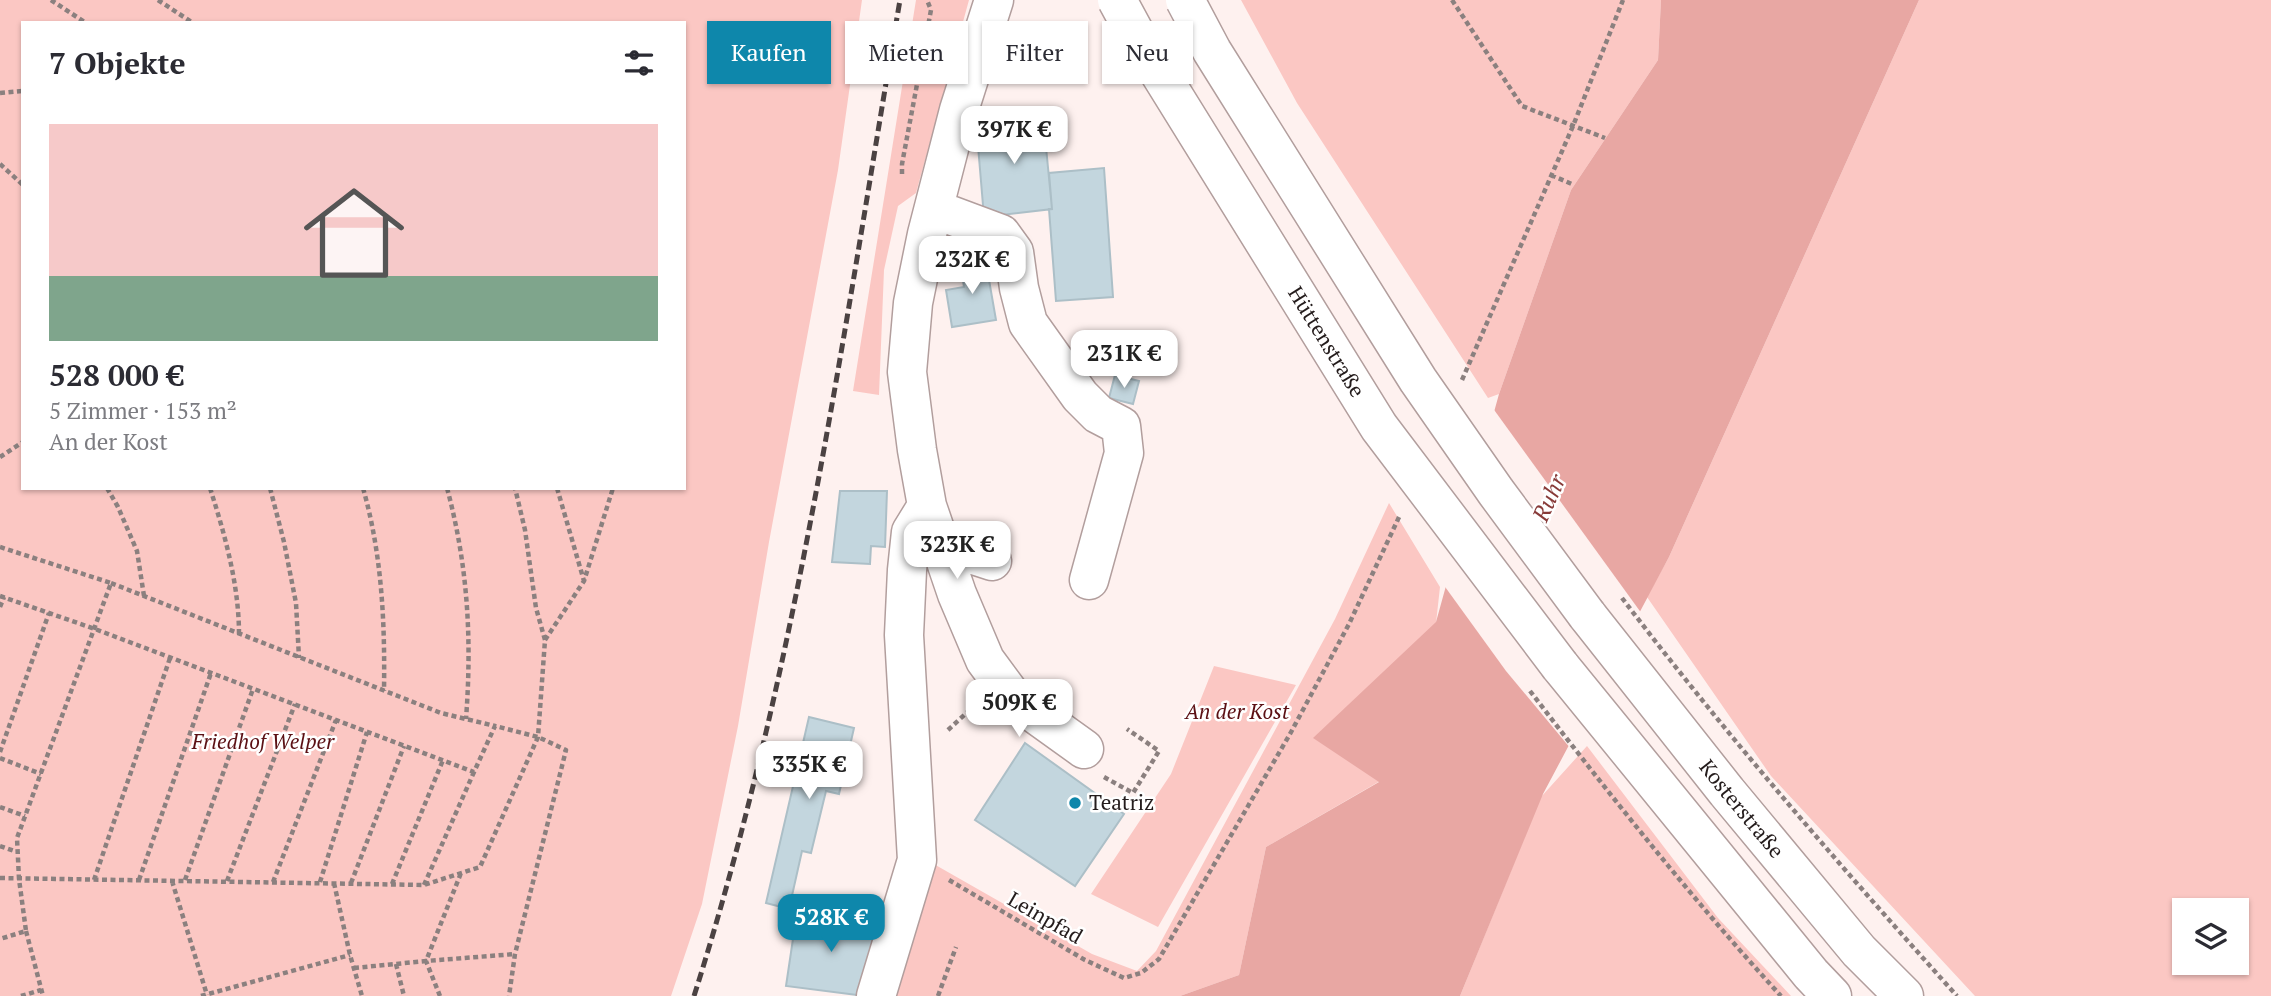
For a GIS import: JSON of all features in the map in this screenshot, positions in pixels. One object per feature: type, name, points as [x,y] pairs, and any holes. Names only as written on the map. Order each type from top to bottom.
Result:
[{"type":"main road","points":[[994,0],[959,110],[934,209],[913,303],[907,372],[927,506],[957,594],[985,660],[1013,698],[1084,750]]},
{"type":"main road","name":"Hüttenstraße","points":[[1117,0],[1136,35],[1379,427],[1560,666],[1811,974],[1832,996]]},
{"type":"main road","name":"Kosterstraße","points":[[1185,0],[1212,51],[1418,380],[1496,492],[1587,615],[1727,792],[1859,951],[1904,996]]},
{"type":"main road","points":[[934,209],[1001,234],[1014,252],[1018,288],[1028,323],[1080,396],[1098,414],[1121,426],[1124,453],[1089,580]]},
{"type":"main road","points":[[876,996],[917,860],[904,635],[911,532],[927,506]]},
{"type":"main road","points":[[940,544],[992,561]]},
{"type":"path","points":[[51,0],[83,21]]},
{"type":"path","points":[[158,0],[190,21]]},
{"type":"path","points":[[903,176],[902,164],[931,10],[927,0]]},
{"type":"path","points":[[1451,0],[1522,106],[1605,138]]},
{"type":"path","points":[[0,93],[21,91]]},
{"type":"path","points":[[0,164],[21,183]]},
{"type":"path","points":[[1552,175],[1574,185]]},
{"type":"path","points":[[1460,374],[1468,386]]},
{"type":"path","points":[[0,457],[21,443]]},
{"type":"path","points":[[108,490],[118,506],[136,551],[144,596]]},
{"type":"path","points":[[211,490],[225,537],[239,615],[239,634]]},
{"type":"path","points":[[271,490],[296,603],[299,658]]},
{"type":"path","points":[[364,490],[382,585],[384,691]]},
{"type":"path","points":[[448,490],[458,528],[468,598],[470,664],[466,719]]},
{"type":"path","points":[[0,878],[424,885],[480,867],[538,737],[545,640],[536,608],[525,530],[515,490]]},
{"type":"path","points":[[558,490],[584,582]]},
{"type":"path","points":[[545,640],[584,582],[612,490]]},
{"type":"path","points":[[0,547],[111,583],[441,713],[538,737],[566,750],[514,954],[509,996]]},
{"type":"path","points":[[21,996],[42,993],[26,931],[17,838],[111,583]]},
{"type":"path","points":[[0,607],[2,596],[474,772]]},
{"type":"path","points":[[1621,597],[1778,792],[1957,996]]},
{"type":"path","points":[[0,752],[49,613]]},
{"type":"path","points":[[94,880],[170,657]]},
{"type":"path","points":[[139,880],[211,673]]},
{"type":"path","points":[[185,880],[253,689]]},
{"type":"path","points":[[227,881],[295,704]]},
{"type":"path","points":[[273,882],[336,720]]},
{"type":"path","points":[[424,885],[495,726]]},
{"type":"path","points":[[1084,750],[1100,775],[1133,793],[1159,751],[1127,729]]},
{"type":"path","points":[[320,883],[367,732]]},
{"type":"path","points":[[351,883],[404,746]]},
{"type":"path","points":[[0,758],[41,774]]},
{"type":"path","points":[[392,884],[443,760]]},
{"type":"path","points":[[0,807],[25,816]]},
{"type":"path","points":[[0,846],[17,852]]},
{"type":"path","name":"Leinpfad","points":[[917,860],[1085,960],[1124,978],[1141,973],[1159,959]]},
{"type":"path","points":[[440,996],[426,961],[461,873]]},
{"type":"path","points":[[172,881],[205,995],[351,955]]},
{"type":"path","points":[[334,883],[362,995],[353,996]]},
{"type":"path","points":[[0,939],[26,931]]},
{"type":"path","points":[[938,996],[956,947]]},
{"type":"path","points":[[354,968],[514,954]]},
{"type":"path","points":[[396,964],[404,996]]},
{"type":"green space","name":"Friedhof Welper","points":[[0,0],[862,0],[859,21],[845,21],[845,84],[850,84],[838,170],[738,726],[702,904],[671,996],[0,996]]},
{"type":"green space","points":[[916,0],[969,0],[963,21],[913,21]]},
{"type":"green space","points":[[1241,0],[1661,0],[1658,60],[1571,190],[1499,394],[1488,398],[1297,103]]},
{"type":"green space","points":[[1919,0],[2271,0],[2271,996],[1975,996],[1771,776],[1647,597],[1669,557]]},
{"type":"green space","points":[[902,84],[946,84],[916,193],[898,206],[884,270],[879,395],[853,391]]},
{"type":"green space","points":[[1389,503],[1440,587],[1436,623],[1314,738],[1380,781],[1266,847],[1239,975],[1180,996],[881,996],[925,859],[1092,954],[1137,971],[1156,951],[1335,619]]},
{"type":"green space","name":"An der Kost","points":[[1214,666],[1296,685],[1158,927],[1091,894],[1171,774]]},
{"type":"green space","points":[[1587,746],[1718,918],[1791,996],[1460,996],[1541,797]]},
{"type":"water","name":"Ruhr","points":[[1661,0],[1919,0],[1669,557],[1543,794],[1460,996],[1180,996],[1239,975],[1266,847],[1379,782],[1313,738],[1436,622],[1499,394],[1571,190],[1658,60]]},
{"type":"pier","points":[[1492,407],[1642,614],[1571,749],[1506,671],[1443,584]]},
{"type":"building","points":[[1043,116],[1052,209],[984,217],[976,122]]},
{"type":"building","points":[[1104,168],[1113,297],[1056,301],[1049,173]]},
{"type":"building","points":[[985,257],[996,320],[952,327],[946,290],[964,287],[960,261]]},
{"type":"building","points":[[1115,375],[1139,381],[1133,404],[1109,398]]},
{"type":"building","points":[[840,491],[887,491],[885,547],[871,546],[870,564],[832,562]]},
{"type":"building","points":[[809,717],[854,728],[839,794],[826,791],[811,853],[802,851],[789,909],[766,903]]},
{"type":"building","points":[[1025,743],[1124,814],[1075,886],[975,820]]},
{"type":"building","points":[[797,912],[875,923],[865,996],[786,986]]},
{"type":"railway","points":[[694,996],[762,751],[789,627],[837,376],[900,0]]},
{"type":"place","name":"Teatriz","points":[[1075,803]]}]
